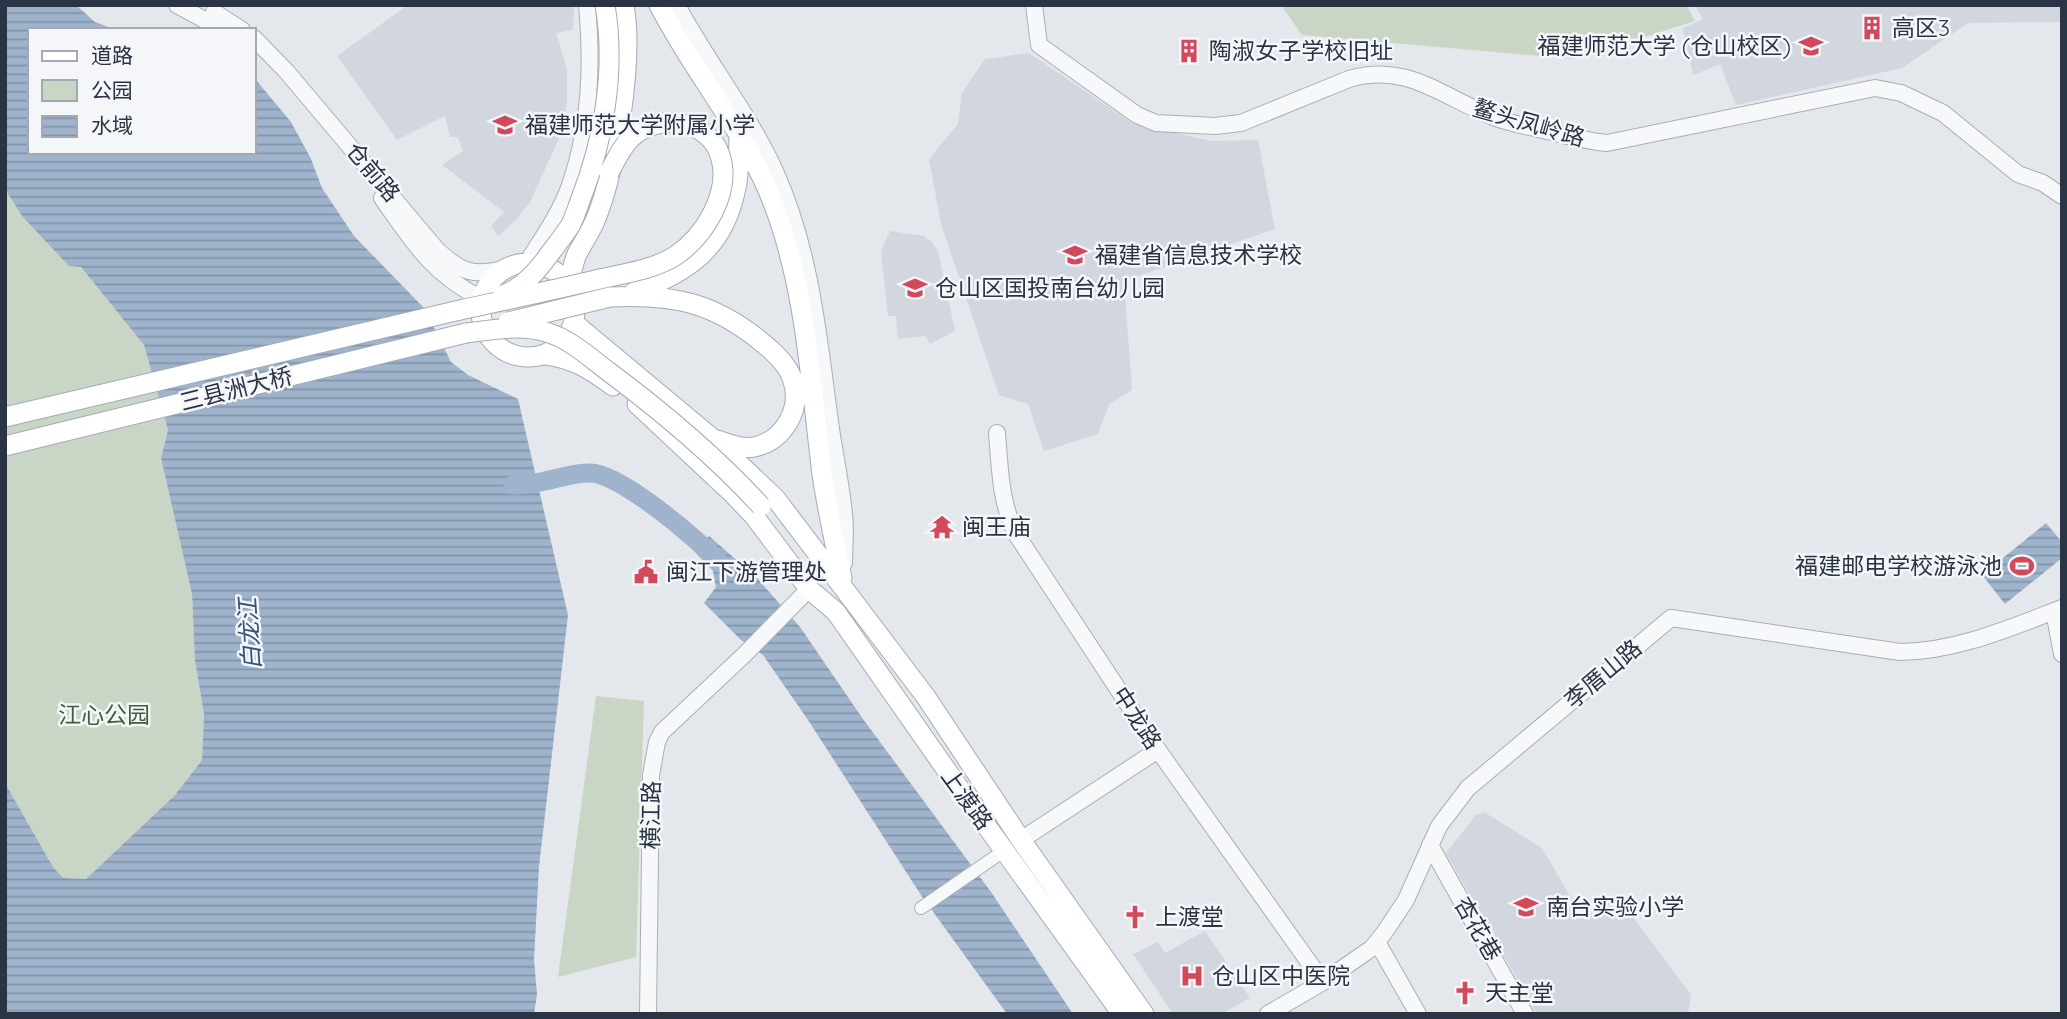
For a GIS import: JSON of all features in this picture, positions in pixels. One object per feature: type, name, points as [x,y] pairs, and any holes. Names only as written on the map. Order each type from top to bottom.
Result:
[{"type":"main road","points":[[460,310],[510,292],[525,282],[538,270],[570,226],[600,139],[608,80],[608,26],[605,5]]},
{"type":"main road","points":[[603,185],[617,88],[619,48],[616,5]]},
{"type":"main road","points":[[563,279],[595,220],[623,102],[626,56],[624,5]]},
{"type":"main road","points":[[659,5],[674,35],[758,169],[775,207],[789,254],[808,364],[827,502],[844,586]]},
{"type":"main road","points":[[460,310],[662,263],[691,244],[704,229],[719,196],[723,167],[720,153],[704,132],[689,125],[668,123],[648,127],[633,136],[623,148],[603,185]]},
{"type":"main road","points":[[466,333],[635,292],[668,279],[696,261],[718,237],[728,219],[737,186],[739,138]]},
{"type":"main road","points":[[540,264],[563,279],[573,297],[575,310],[568,337],[558,347],[545,355],[531,358],[516,356],[492,341],[484,328],[481,313],[482,299],[489,283],[517,266],[540,264]]},
{"type":"main road","points":[[610,297],[642,295],[702,306],[732,319],[772,351],[785,366],[793,381],[795,399],[791,419],[781,433],[755,447],[741,447],[712,438]]},
{"type":"main road","name":"三县洲大桥","points":[[5,417],[460,310]]},
{"type":"main road","name":"上渡路","points":[[573,323],[712,438],[776,499],[926,697],[1013,845],[1122,1014]]},
{"type":"main road","points":[[466,333],[508,328],[543,331],[577,347],[671,419],[723,465],[761,506],[799,555],[836,612]]},
{"type":"main road","name":"三县洲大桥","points":[[5,446],[466,333]]},
{"type":"main road","name":"上渡路","points":[[545,355],[564,357],[585,366],[632,398],[754,516],[803,594],[836,612],[1144,1014]]},
{"type":"street","points":[[177,5],[219,28]]},
{"type":"street","points":[[199,5],[239,28]]},
{"type":"street","points":[[517,266],[568,190],[583,142],[590,81],[587,5]]},
{"type":"street","points":[[677,5],[696,41],[748,118],[792,214],[806,264],[844,515],[844,586]]},
{"type":"street","name":"鳌头凤岭路","points":[[1034,5],[1039,46],[1137,115],[1156,123],[1215,126],[1241,124],[1349,79],[1367,74],[1386,74],[1414,79],[1499,119],[1607,143],[1875,88],[1901,93],[1944,113],[2018,174],[2043,183],[2062,196]]},
{"type":"street","name":"仓前路","points":[[256,40],[287,72],[437,250],[456,265],[476,274],[517,266]]},
{"type":"street","name":"仓前路","points":[[256,53],[366,175],[416,246],[436,269],[459,287],[482,299]]},
{"type":"street","name":"中龙路","points":[[997,433],[1004,501],[1014,530],[1158,750],[1323,982]]},
{"type":"street","name":"横江路","points":[[648,1014],[651,784],[657,742],[670,723],[744,655],[803,594]]},
{"type":"street","points":[[2058,610],[2062,654]]},
{"type":"street","name":"李厝山路","points":[[1268,1014],[1360,958],[1377,942],[1406,900],[1430,845],[1449,811],[1475,780],[1671,618],[1900,653],[1933,650],[1973,640],[2058,610]]},
{"type":"street","points":[[921,908],[1158,750]]},
{"type":"street","name":"杏花巷","points":[[1430,845],[1520,1012]]},
{"type":"street","points":[[1377,942],[1418,1014]]},
{"type":"shaded area","name":"福建师范大学附属小学","points":[[408,5],[574,7],[573,30],[556,33],[567,69],[567,101],[561,134],[530,202],[498,236],[491,226],[504,212],[442,165],[463,151],[458,137],[450,137],[445,116],[397,140],[337,56]]},
{"type":"shaded area","name":"福建师范大学 (仓山校区)","points":[[1695,5],[2062,5],[2062,22],[1968,23],[1902,68],[1736,105],[1720,64],[1693,75],[1683,28],[1703,19]]},
{"type":"shaded area","name":"福建省信息技术学校","points":[[1029,53],[1132,123],[1211,141],[1258,140],[1275,229],[1124,281],[1132,390],[1109,404],[1098,434],[1044,451],[1028,404],[999,395],[941,224],[929,159],[958,124],[962,93],[985,59]]},
{"type":"shaded area","name":"仓山区国投南台幼儿园","points":[[890,231],[924,236],[938,251],[955,331],[930,344],[926,336],[898,339],[896,316],[888,316],[881,251]]},
{"type":"shaded area","name":"南台实验小学","points":[[1484,812],[1542,848],[1582,917],[1618,897],[1691,995],[1688,1014],[1537,1014],[1446,853],[1476,815]]},
{"type":"shaded area","name":"仓山区中医院","points":[[1205,931],[1250,998],[1221,1014],[1173,1014],[1133,954],[1158,942],[1165,953]]},
{"type":"green space","points":[[1281,5],[1687,5],[1695,21],[1575,59],[1302,35]]},
{"type":"green space","name":"江心公园","points":[[5,189],[22,216],[81,267],[144,345],[168,430],[161,458],[192,594],[195,661],[204,714],[202,760],[175,795],[86,879],[63,878],[53,867],[5,783]]},
{"type":"green space","points":[[596,696],[644,701],[636,957],[558,977]]},
{"type":"water","name":"白龙江","points":[[5,5],[76,5],[95,22],[111,28],[28,28],[28,154],[256,154],[256,80],[291,122],[311,159],[322,188],[354,236],[424,308],[451,362],[468,375],[518,399],[568,615],[539,867],[534,960],[537,994],[534,1014],[5,1014],[5,783],[53,867],[63,878],[86,879],[175,795],[202,760],[204,714],[195,661],[192,594],[161,458],[168,430],[144,345],[81,267],[69,266],[22,216],[5,189]]},
{"type":"water","name":"福建邮电学校游泳池","points":[[2046,523],[2062,542],[2062,558],[2005,604],[1982,575]]},
{"type":"water","points":[[709,536],[756,577],[800,627],[863,719],[991,892],[1073,1014],[1007,1014],[921,895],[763,655],[741,640],[704,603],[716,587],[713,571],[694,551]]},
{"type":"waterway","points":[[513,485],[583,473],[602,475],[656,508],[718,561]]},
{"type":"place","name":"高区3","points":[[1872,28]]},
{"type":"place","name":"福建师范大学 (仓山校区)","points":[[1811,46]]},
{"type":"place","name":"陶淑女子学校旧址","points":[[1189,51]]},
{"type":"place","name":"福建师范大学附属小学","points":[[505,125]]},
{"type":"place","name":"福建省信息技术学校","points":[[1075,255]]},
{"type":"place","name":"仓山区国投南台幼儿园","points":[[915,288]]},
{"type":"place","name":"闽王庙","points":[[942,527]]},
{"type":"place","name":"福建邮电学校游泳池","points":[[2022,566]]},
{"type":"place","name":"闽江下游管理处","points":[[646,572]]},
{"type":"place","name":"南台实验小学","points":[[1526,907]]},
{"type":"place","name":"上渡堂","points":[[1135,917]]},
{"type":"place","name":"仓山区中医院","points":[[1192,976]]},
{"type":"place","name":"天主堂","points":[[1465,993]]}]
